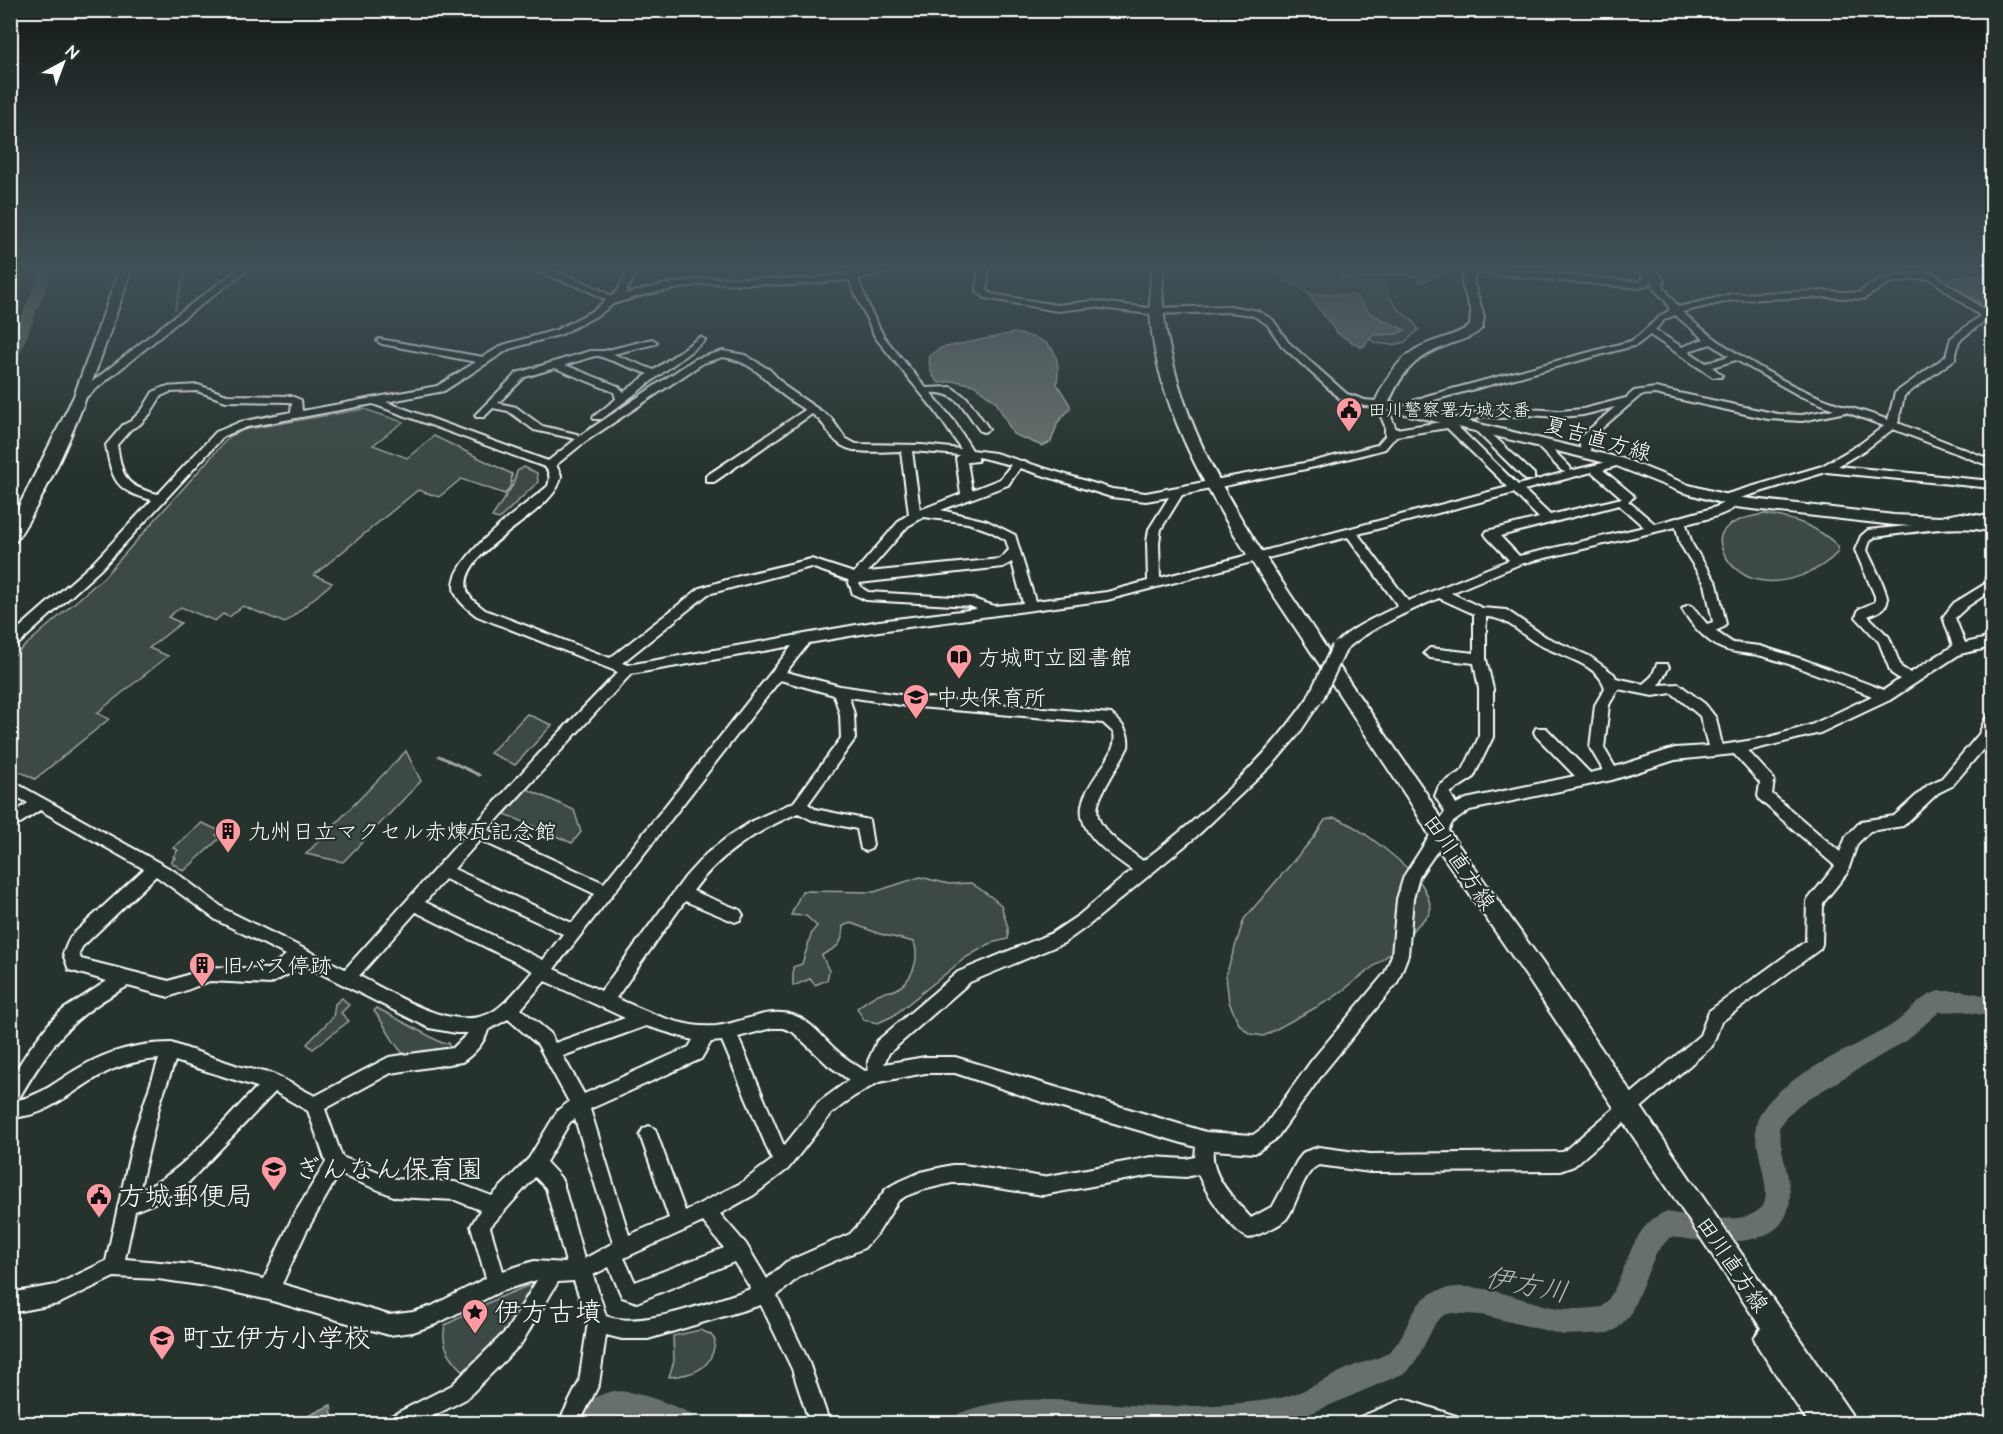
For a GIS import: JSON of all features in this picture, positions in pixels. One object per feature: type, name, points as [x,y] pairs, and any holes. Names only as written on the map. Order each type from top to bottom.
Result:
[{"type":"main road","points":[[10,537],[24,516],[81,396],[102,335]]},
{"type":"main road","name":"田川直方線","points":[[1155,335],[1158,364],[1176,432],[1252,559],[1399,785],[1718,1252],[1841,1424]]},
{"type":"main road","points":[[1381,404],[1390,384],[1407,361],[1422,350],[1459,335]]},
{"type":"main road","name":"夏吉直方線","points":[[1381,404],[1619,462],[1684,488],[1730,501],[1943,524],[1961,518],[1992,522]]},
{"type":"main road","name":"田川直方線","points":[[1718,1252],[1824,1424]]},
{"type":"street","points":[[81,396],[157,335]]},
{"type":"street","points":[[10,644],[98,565],[220,434],[238,426],[296,414],[440,389],[514,343],[552,335]]},
{"type":"street","points":[[878,335],[924,392],[984,429]]},
{"type":"street","points":[[490,404],[512,409],[538,428],[578,437],[699,361],[723,354],[741,357],[766,372],[783,390],[827,420],[836,435],[847,444],[864,448],[968,452],[1111,493],[1146,497],[1207,487],[1381,447],[1389,441],[1392,427],[1382,412],[1381,404],[1364,403],[1343,396],[1285,344],[1279,335]]},
{"type":"street","points":[[1413,411],[1417,403],[1430,398],[1634,343],[1643,335]]},
{"type":"street","points":[[1656,335],[1717,375]]},
{"type":"street","points":[[1705,335],[1737,356],[1816,399],[1953,447],[1992,464]]},
{"type":"street","points":[[870,1077],[883,1047],[964,977],[1058,938],[1084,920],[1193,831],[1269,759],[1293,731],[1315,699],[1339,648],[1349,639],[1406,607],[1517,561],[1680,522],[1720,510],[1730,501],[1826,468],[1864,446],[1892,425],[1899,395],[1951,357],[1954,340],[1961,335]]},
{"type":"street","points":[[549,465],[621,400],[699,340]]},
{"type":"street","points":[[1680,351],[1712,340]]},
{"type":"street","points":[[382,341],[487,361]]},
{"type":"street","points":[[603,354],[652,342]]},
{"type":"street","points":[[480,415],[521,375],[594,353],[603,354],[656,374]]},
{"type":"street","points":[[1704,367],[1737,356]]},
{"type":"street","points":[[554,364],[614,388],[619,391],[621,400]]},
{"type":"street","points":[[160,498],[127,489],[121,484],[111,445],[127,427],[135,423],[146,412],[157,394],[168,389],[184,387],[198,388],[226,398],[291,399],[297,402],[296,414]]},
{"type":"street","points":[[924,392],[946,389],[963,400],[956,412],[968,452]]},
{"type":"street","points":[[1586,453],[1584,438],[1630,400],[1646,391],[1663,391],[1786,418],[1801,418],[1845,410]]},
{"type":"street","points":[[1392,433],[1451,422],[1484,412],[1501,415],[1528,412],[1560,414],[1583,412],[1630,400]]},
{"type":"street","points":[[374,401],[549,465],[555,471],[557,478],[553,488],[472,556],[461,574],[461,593],[465,601],[481,614],[627,670],[994,609],[1107,596],[1619,462]]},
{"type":"street","points":[[710,479],[813,409]]},
{"type":"street","points":[[1451,422],[1547,519]]},
{"type":"street","points":[[1478,427],[1530,477]]},
{"type":"street","points":[[1538,441],[1566,468]]},
{"type":"street","points":[[906,448],[915,516]]},
{"type":"street","points":[[967,496],[961,458],[1016,465]]},
{"type":"street","points":[[994,609],[970,602],[866,596],[857,591],[853,582],[895,531],[915,516],[1004,482],[1016,465]]},
{"type":"street","points":[[1594,468],[1628,497]]},
{"type":"street","points":[[1826,468],[1992,485]]},
{"type":"street","points":[[1154,585],[1155,529],[1178,492]]},
{"type":"street","points":[[1517,561],[1491,534],[1619,501],[1652,528]]},
{"type":"street","points":[[915,516],[942,514],[966,519],[1006,534],[1011,538],[1030,606]]},
{"type":"street","points":[[1680,522],[1686,544],[1711,584],[1716,603],[1720,624],[1710,628],[1708,633]]},
{"type":"street","points":[[1911,680],[1896,670],[1884,640],[1862,616],[1863,612],[1876,608],[1881,603],[1881,596],[1861,550],[1865,539],[1872,533],[1943,524],[1980,525],[1992,528]]},
{"type":"street","points":[[1350,532],[1406,607]]},
{"type":"street","points":[[610,665],[704,591],[804,564],[818,564],[855,578],[1003,563],[1015,551]]},
{"type":"street","points":[[1961,649],[1948,617],[1958,610],[1964,600],[1982,593],[1991,585],[1992,577]]},
{"type":"street","points":[[1441,594],[1480,612],[1502,613],[1541,640],[1584,659],[1609,677],[1612,688],[1602,705],[1597,748],[1612,774]]},
{"type":"street","points":[[1688,609],[1708,633],[1731,647],[1760,651],[1800,663],[1885,696]]},
{"type":"street","points":[[1454,813],[1442,796],[1444,790],[1468,774],[1486,737],[1486,689],[1480,659],[1480,612]]},
{"type":"street","points":[[10,786],[154,868],[221,915],[435,1022],[478,1026],[510,1010],[544,970],[805,639]]},
{"type":"street","points":[[10,1303],[58,1294],[114,1268],[158,1270],[206,1276],[269,1290],[389,1325],[413,1322],[436,1314],[496,1283],[534,1270],[578,1271],[706,1210],[768,1177],[782,1163],[825,1108],[870,1077],[925,1065],[955,1065],[981,1071],[1045,1094],[1206,1142],[1255,1144],[1270,1134],[1318,1066],[1391,978],[1400,955],[1405,899],[1412,876],[1454,813],[1466,805],[1612,774],[1675,754],[1716,751],[1766,743],[1815,729],[1885,696],[1961,649],[1992,642]]},
{"type":"street","points":[[1430,653],[1480,659]]},
{"type":"street","points":[[1645,690],[1657,679],[1662,667]]},
{"type":"street","points":[[347,978],[569,730],[627,670]]},
{"type":"street","points":[[777,675],[840,691],[907,701],[1106,718],[1119,729],[1122,741],[1121,747],[1090,801],[1088,810],[1090,820],[1094,831],[1143,870]]},
{"type":"street","points":[[1610,682],[1645,690],[1674,688],[1705,708],[1713,725],[1716,751]]},
{"type":"street","points":[[605,999],[701,870],[734,840],[759,824],[799,806],[848,739],[847,714],[840,691]]},
{"type":"street","points":[[1206,1142],[1204,1164],[1227,1206],[1249,1229],[1280,1213],[1310,1158],[1319,1156],[1370,1162],[1560,1162],[1568,1160],[1706,1040],[1715,1017],[1814,944],[1815,901],[1843,864],[1851,841],[1866,825],[1898,822],[1933,789],[1947,782],[1985,737],[1992,719]]},
{"type":"street","points":[[1541,732],[1587,779]]},
{"type":"street","points":[[1736,747],[1767,781],[1765,796],[1843,864]]},
{"type":"street","points":[[10,824],[40,802]]},
{"type":"street","points":[[799,806],[812,814],[864,824],[866,845]]},
{"type":"street","points":[[478,832],[607,892]]},
{"type":"street","points":[[154,868],[76,942],[71,954],[75,965],[169,989],[210,974],[270,977],[285,968],[298,954]]},
{"type":"street","points":[[442,871],[574,932]]},
{"type":"street","points":[[682,893],[735,915]]},
{"type":"street","points":[[413,903],[544,970],[646,1018],[706,1034],[728,1034],[767,1021],[782,1020],[800,1027],[831,1057],[870,1077]]},
{"type":"street","points":[[10,1096],[38,1049],[52,1031],[81,1004],[126,979]]},
{"type":"street","points":[[510,1010],[536,1031],[552,1052],[580,1105],[629,1290],[637,1292],[739,1251]]},
{"type":"street","points":[[552,1052],[646,1018]]},
{"type":"street","points":[[315,1105],[389,1065],[456,1056],[465,1050],[480,1031],[478,1026]]},
{"type":"street","points":[[496,1283],[480,1226],[535,1164],[560,1121],[580,1105],[694,1053],[706,1034]]},
{"type":"street","points":[[728,1034],[782,1163]]},
{"type":"street","points":[[114,1268],[158,1079],[171,1051]]},
{"type":"street","points":[[10,1110],[40,1103],[86,1073],[116,1059],[145,1052],[171,1051],[241,1075],[273,1082],[315,1105],[334,1163],[299,1225],[269,1290]]},
{"type":"street","points":[[128,1204],[156,1194],[180,1179],[273,1082]]},
{"type":"street","points":[[649,1135],[680,1223]]},
{"type":"street","points":[[334,1163],[396,1188],[455,1191],[496,1207]]},
{"type":"street","points":[[535,1164],[554,1183],[578,1271],[585,1279],[598,1322],[589,1384],[568,1424]]},
{"type":"street","points":[[598,1322],[608,1328],[628,1331],[648,1329],[765,1294],[793,1269],[857,1241],[871,1226],[892,1195],[921,1181],[952,1174],[964,1174],[1043,1186],[1152,1166],[1186,1168],[1204,1164]]},
{"type":"street","points":[[706,1210],[739,1251],[765,1294],[811,1389],[820,1424]]},
{"type":"street","points":[[396,1424],[459,1392],[514,1337],[553,1272]]},
{"type":"street","points":[[1368,1424],[1404,1409],[1452,1424]]},
{"type":"shaded area","points":[[1005,335],[1026,335],[1050,347],[1055,353],[1057,362],[1057,384],[1070,405],[1070,409],[1058,422],[1051,442],[1042,446],[1013,434],[996,402],[974,385],[955,381],[939,383],[930,370],[929,363],[930,355],[941,348]]},
{"type":"shaded area","points":[[1340,335],[1375,335],[1363,347]]},
{"type":"shaded area","points":[[1364,335],[1413,335],[1405,342],[1393,345],[1375,343]]},
{"type":"shaded area","points":[[364,409],[403,422],[373,445],[407,458],[434,436],[512,474],[511,485],[505,494],[461,479],[439,497],[418,490],[314,575],[332,583],[285,623],[243,606],[229,617],[223,614],[215,621],[181,607],[168,617],[181,623],[149,648],[168,656],[97,713],[109,719],[35,779],[11,767],[11,658],[104,577],[229,437],[243,430]]},
{"type":"shaded area","points":[[524,467],[537,473],[538,482],[499,519],[492,517],[513,485],[517,471]]},
{"type":"shaded area","points":[[1765,514],[1813,528],[1838,546],[1838,552],[1821,566],[1788,580],[1764,581],[1746,576],[1733,566],[1722,549],[1720,540],[1722,532],[1735,522]]},
{"type":"shaded area","points":[[527,714],[552,725],[515,765],[490,753]]},
{"type":"shaded area","points":[[406,751],[421,781],[343,862],[306,854]]},
{"type":"shaded area","points":[[527,789],[574,810],[581,832],[572,843],[505,814]]},
{"type":"shaded area","points":[[1334,818],[1368,836],[1416,877],[1425,890],[1431,907],[1429,914],[1388,955],[1333,998],[1264,1036],[1250,1034],[1239,1024],[1229,1002],[1226,975],[1244,919],[1314,837],[1325,820]]},
{"type":"shaded area","points":[[202,823],[220,831],[216,835],[220,838],[184,871],[171,862],[178,850],[173,848]]},
{"type":"shaded area","points":[[920,877],[949,884],[971,883],[990,896],[1001,905],[1008,928],[1008,939],[991,943],[965,958],[893,1016],[878,1023],[864,1020],[857,1008],[878,994],[895,990],[906,981],[911,975],[915,962],[914,942],[880,934],[851,923],[843,926],[841,941],[838,945],[822,955],[829,971],[827,980],[815,985],[810,979],[793,986],[793,967],[802,964],[812,932],[817,926],[806,916],[791,915],[802,891],[874,892]]},
{"type":"shaded area","points":[[342,998],[349,1005],[341,1013],[349,1021],[313,1049],[307,1044],[333,1017],[335,1004]]},
{"type":"shaded area","points":[[377,1008],[442,1043],[449,1043],[449,1049],[404,1054],[374,1011]]},
{"type":"shaded area","points":[[527,1286],[532,1286],[533,1289],[518,1318],[467,1375],[448,1353],[444,1340],[445,1325]]},
{"type":"shaded area","points":[[700,1330],[710,1334],[715,1340],[710,1358],[701,1369],[669,1377],[674,1361],[673,1336]]},
{"type":"shaded area","points":[[331,1405],[333,1423],[293,1423]]},
{"type":"waterway","points":[[10,360],[20,335]]},
{"type":"waterway","points":[[439,756],[479,775]]},
{"type":"waterway","name":"伊方川","points":[[968,1424],[988,1418],[1028,1412],[1163,1420],[1231,1417],[1290,1409],[1397,1362],[1407,1352],[1422,1320],[1432,1307],[1452,1300],[1498,1305],[1564,1322],[1608,1320],[1621,1306],[1647,1244],[1665,1224],[1735,1230],[1760,1224],[1771,1216],[1778,1196],[1767,1128],[1770,1118],[1792,1096],[1899,1033],[1934,1003],[1963,1001],[1992,1007]]},
{"type":"waterway","name":"伊方川","points":[[586,1424],[601,1408],[613,1405],[644,1409],[682,1424]]},
{"type":"place","name":"田川警察署方城交番","points":[[1349,433]]},
{"type":"place","name":"方城町立図書館","points":[[959,680]]},
{"type":"place","name":"中央保育所","points":[[916,720]]},
{"type":"place","name":"九州日立マクセル赤煉瓦記念館","points":[[228,854]]},
{"type":"place","name":"旧バス停跡","points":[[202,988]]},
{"type":"place","name":"ぎんなん保育園","points":[[274,1192]]},
{"type":"place","name":"方城郵便局","points":[[99,1219]]},
{"type":"place","name":"伊方古墳","points":[[475,1335]]},
{"type":"place","name":"町立伊方小学校","points":[[162,1361]]}]
